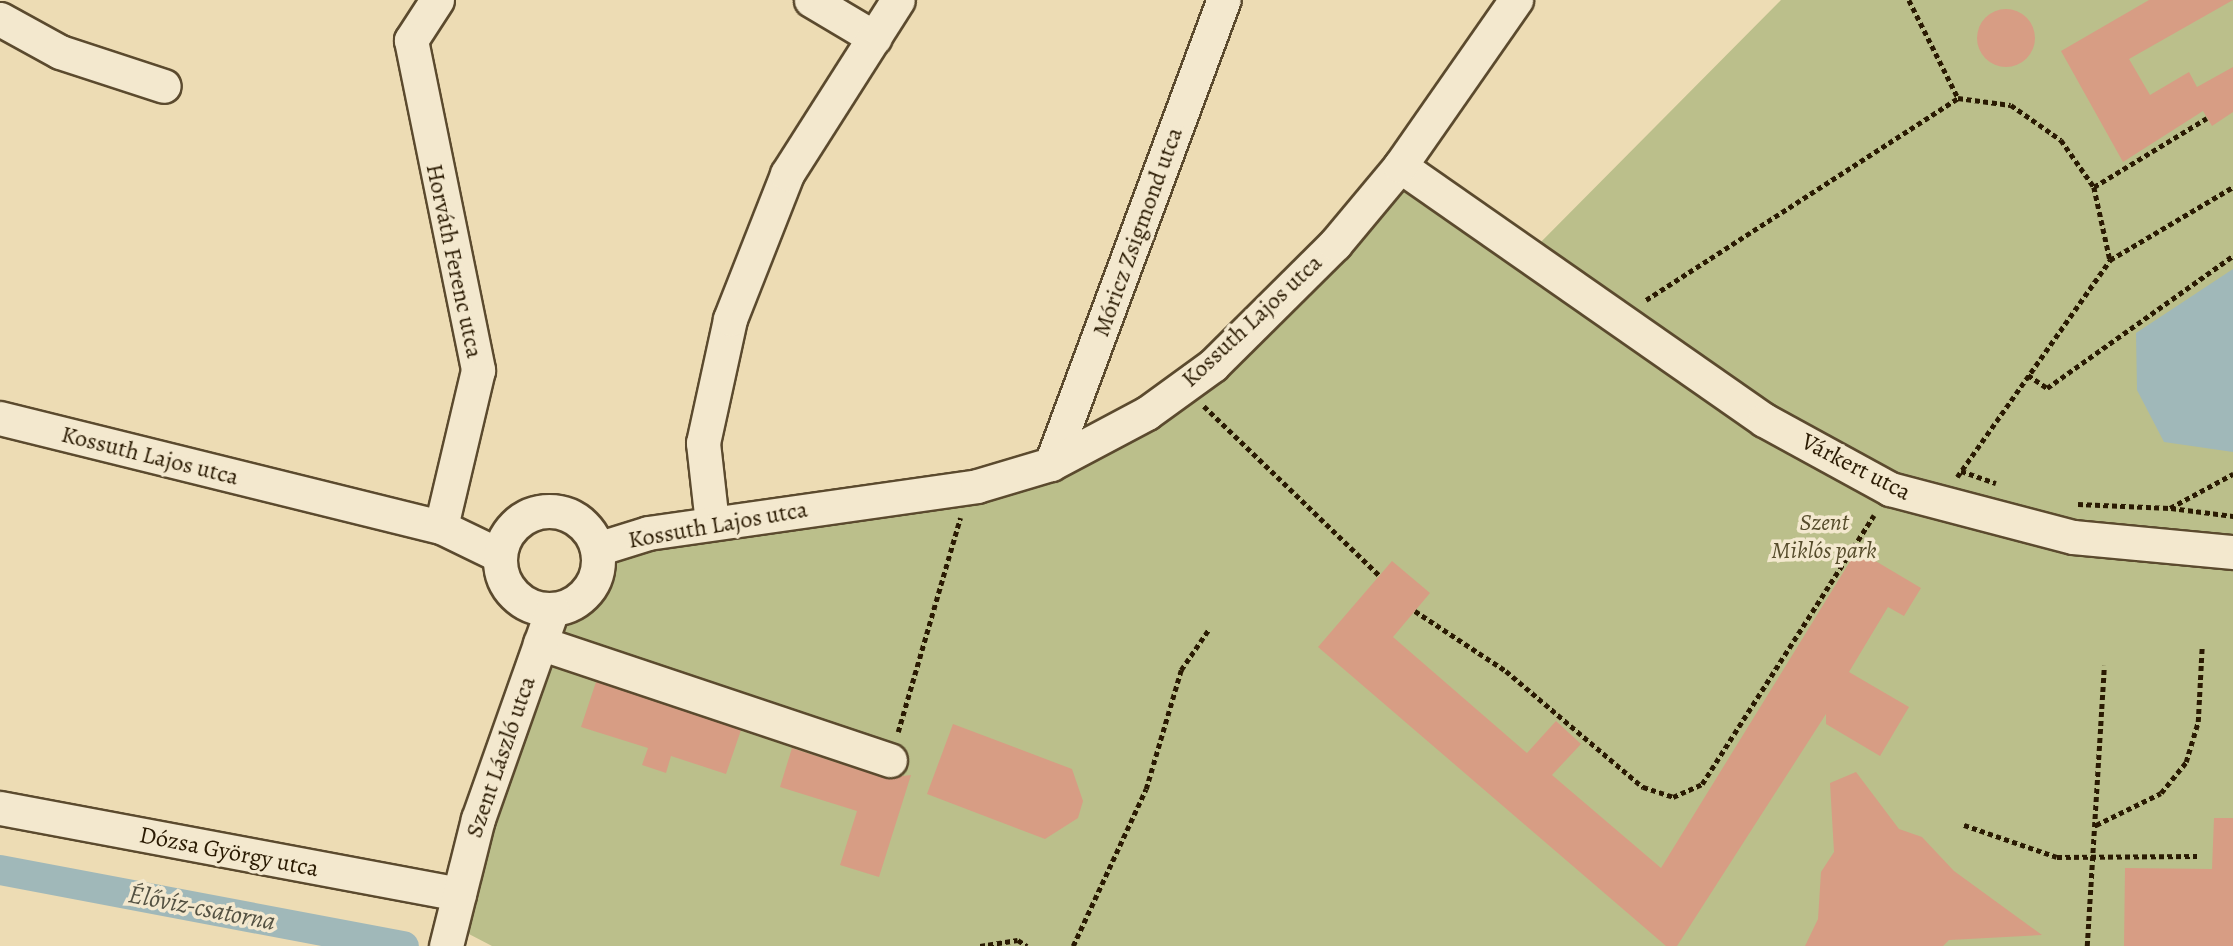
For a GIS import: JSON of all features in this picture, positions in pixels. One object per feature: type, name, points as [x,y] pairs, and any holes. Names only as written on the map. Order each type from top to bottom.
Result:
[{"type":"street","name":"Horváth Ferenc utca","points":[[437,0],[411,40],[478,370],[441,527]]},
{"type":"street","points":[[811,0],[875,38]]},
{"type":"street","points":[[712,523],[703,443],[730,319],[787,174],[898,0]]},
{"type":"street","name":"Móricz Zsigmond utca","points":[[1051,464],[1224,0]]},
{"type":"street","name":"Kossuth Lajos utca","points":[[597,549],[712,523],[969,487],[1051,464],[1184,386],[1285,297],[1400,166],[1516,0]]},
{"type":"street","points":[[0,19],[60,52],[164,86]]},
{"type":"street","name":"Várkert utca","points":[[1400,166],[1530,253],[1764,420],[1890,489],[2073,537],[2233,552]]},
{"type":"street","name":"Kossuth Lajos utca","points":[[0,418],[441,527],[499,555]]},
{"type":"street","points":[[545,511],[578,520],[597,549],[594,582],[569,606],[552,610],[519,600],[504,580],[499,555],[514,524],[545,511]]},
{"type":"street","name":"Szent László utca","points":[[446,946],[478,819],[552,610]]},
{"type":"street","points":[[540,643],[890,760]]},
{"type":"street","name":"Dózsa György utca","points":[[0,808],[457,900]]},
{"type":"path","points":[[1909,0],[1958,98]]},
{"type":"path","points":[[1620,318],[1958,98],[2011,105],[2061,140],[2094,187],[2110,260]]},
{"type":"path","points":[[2094,187],[2207,118]]},
{"type":"path","points":[[2009,487],[1961,471],[2110,260],[2233,187]]},
{"type":"path","points":[[2028,375],[2047,388],[2233,256]]},
{"type":"path","points":[[1184,386],[1380,576]]},
{"type":"path","points":[[2170,508],[2233,474]]},
{"type":"path","points":[[890,760],[969,487]]},
{"type":"path","points":[[1415,611],[1506,671],[1643,787],[1673,797],[1702,784],[1890,489]]},
{"type":"path","points":[[2069,504],[2170,508],[2233,516]]},
{"type":"path","points":[[1073,946],[1146,789],[1181,670],[1209,629]]},
{"type":"path","points":[[2096,825],[2161,793],[2186,762],[2197,722],[2202,646]]},
{"type":"path","points":[[2087,946],[2104,666]]},
{"type":"path","points":[[1964,825],[2057,857],[2197,856]]},
{"type":"path","points":[[980,946],[1018,940],[1027,946]]},
{"type":"green space","name":"Szent Miklós park","points":[[1781,0],[2233,0],[2233,946],[492,946],[467,933],[478,819],[552,610],[569,606],[594,582],[597,549],[977,486],[1147,413],[1400,166],[1530,253]]},
{"type":"water","points":[[2233,269],[2233,452],[2164,442],[2137,390],[2136,333]]},
{"type":"building","points":[[2149,0],[2233,0],[2129,59],[2150,95],[2189,72],[2197,87],[2233,67],[2233,112],[2212,126],[2203,111],[2123,162],[2061,51]]},
{"type":"building","points":[[2000,9],[2012,9],[2027,17],[2035,32],[2035,44],[2027,59],[2012,67],[2000,67],[1985,59],[1977,44],[1977,32],[1985,17]]},
{"type":"building","points":[[1857,550],[1921,588],[1904,616],[1888,607],[1849,672],[1909,707],[1880,756],[1826,724],[1826,714],[1677,946],[1666,946],[1318,647],[1392,561],[1430,593],[1393,637],[1527,753],[1556,721],[1581,744],[1552,775],[1661,868]]},
{"type":"building","points":[[596,682],[741,730],[726,774],[671,756],[666,773],[642,765],[648,748],[581,727]]},
{"type":"building","points":[[953,724],[1072,769],[1083,801],[1078,818],[1045,839],[927,794]]},
{"type":"building","points":[[792,748],[884,778],[911,775],[879,877],[840,865],[857,811],[780,787]]},
{"type":"building","points":[[1856,772],[1899,829],[1922,837],[1954,871],[2042,935],[1949,940],[1943,946],[1805,946],[1818,919],[1821,872],[1834,852],[1830,783]]},
{"type":"building","points":[[2214,818],[2233,818],[2233,946],[2124,946],[2125,868],[2212,869]]},
{"type":"waterway","name":"Élővíz-csatorna","points":[[0,870],[404,946]]}]
